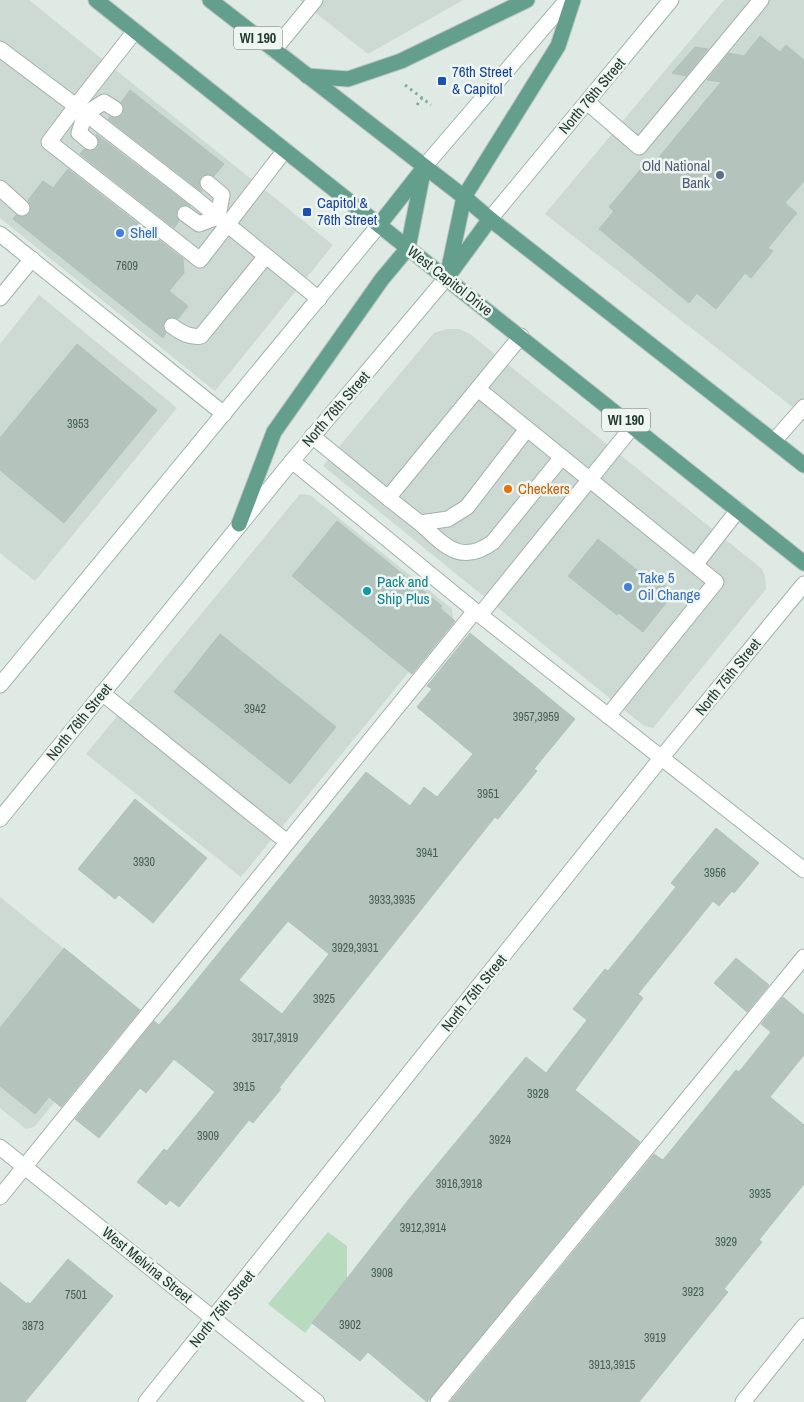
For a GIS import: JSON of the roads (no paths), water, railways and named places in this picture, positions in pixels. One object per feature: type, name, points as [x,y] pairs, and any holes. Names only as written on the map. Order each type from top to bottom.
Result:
[{"type":"main road","name":"West Capitol Drive","points":[[96,0],[408,248],[448,277],[804,563]]},
{"type":"main road","name":"WI 190","points":[[210,0],[804,465]]},
{"type":"main road","points":[[274,50],[315,0]]},
{"type":"main road","points":[[306,76],[348,79],[383,67],[400,61],[527,0]]},
{"type":"main road","points":[[0,685],[379,225],[424,167],[567,0]]},
{"type":"main road","points":[[448,277],[464,197],[558,46],[573,0]]},
{"type":"main road","name":"North 76th Street","points":[[0,819],[239,524],[448,277],[490,220],[671,0]]},
{"type":"main road","points":[[587,102],[639,147],[761,0]]},
{"type":"main road","points":[[135,31],[80,110],[49,142],[200,260],[223,221],[285,150]]},
{"type":"main road","points":[[0,49],[223,221],[318,299]]},
{"type":"main road","points":[[80,110],[104,102],[115,109]]},
{"type":"main road","points":[[80,110],[79,133],[90,142]]},
{"type":"main road","points":[[239,524],[274,432],[382,279],[408,248],[424,167]]},
{"type":"main road","points":[[208,183],[222,195],[223,221]]},
{"type":"main road","points":[[0,188],[22,208]]},
{"type":"main road","points":[[185,214],[199,224],[223,221]]},
{"type":"main road","points":[[0,234],[224,414]]},
{"type":"main road","points":[[172,326],[182,334],[195,338],[201,336],[266,256]]},
{"type":"main road","points":[[0,298],[32,259]]},
{"type":"main road","points":[[388,498],[521,336]]},
{"type":"main road","points":[[478,389],[716,582],[608,716]]},
{"type":"main road","points":[[774,442],[804,407]]},
{"type":"main road","points":[[0,1198],[287,842],[633,426]]},
{"type":"main road","points":[[420,523],[448,519],[468,507],[527,429]]},
{"type":"main road","points":[[312,436],[446,546],[462,552],[480,551],[493,542],[562,457]]},
{"type":"main road","points":[[292,461],[477,613],[804,870]]},
{"type":"main road","points":[[695,565],[738,510]]},
{"type":"main road","name":"North 75th Street","points":[[146,1402],[662,757],[804,584]]},
{"type":"main road","points":[[102,693],[287,842]]},
{"type":"main road","points":[[438,1402],[804,956]]},
{"type":"main road","name":"West Melvina Street","points":[[0,1147],[316,1402]]},
{"type":"main road","points":[[743,1402],[804,1326]]},
{"type":"place","name":"76th Street & Capitol","points":[[442,81]]},
{"type":"place","name":"Old National Bank","points":[[720,175]]},
{"type":"place","name":"Capitol & 76th Street","points":[[307,212]]},
{"type":"place","name":"Shell","points":[[120,233]]},
{"type":"place","name":"Checkers","points":[[508,489]]},
{"type":"place","name":"Take 5 Oil Change","points":[[628,587]]},
{"type":"place","name":"Pack and Ship Plus","points":[[367,591]]}]
